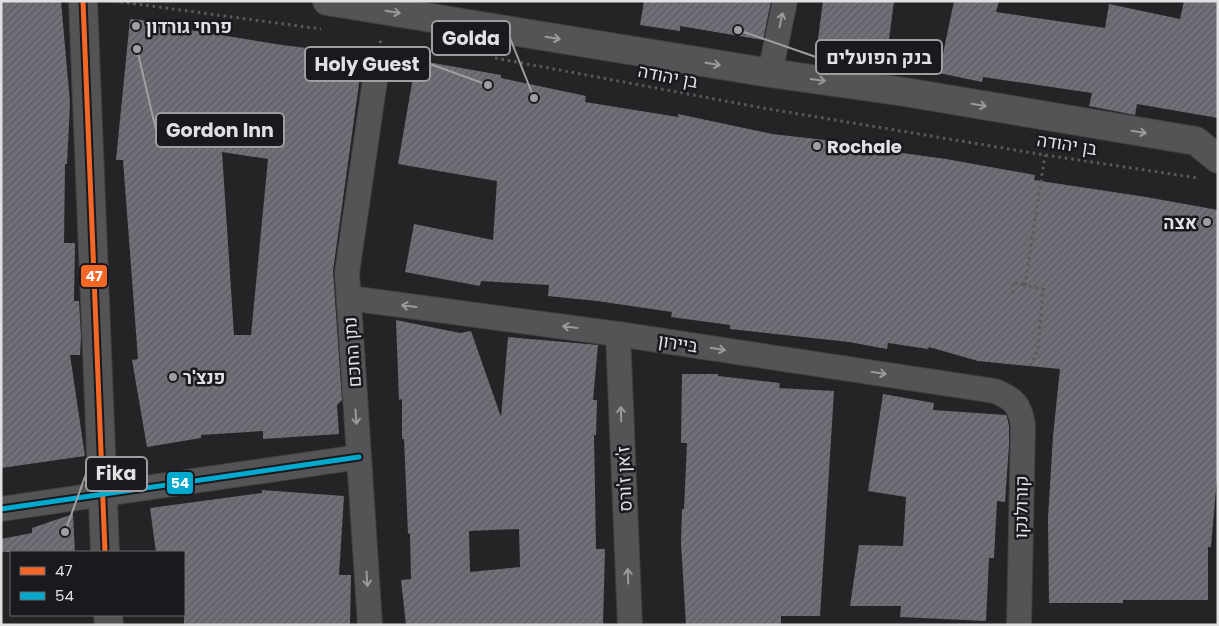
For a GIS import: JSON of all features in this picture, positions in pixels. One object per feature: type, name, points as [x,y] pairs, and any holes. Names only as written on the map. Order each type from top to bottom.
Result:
[{"type":"street","points":[[83,1],[105,551]]},
{"type":"street","points":[[327,1],[770,73],[905,92],[1196,141],[1218,159]]},
{"type":"street","points":[[770,73],[785,1]]},
{"type":"street","name":"נתן החכם","points":[[370,625],[347,273],[375,80]]},
{"type":"street","name":"ביירון","points":[[348,298],[618,334],[995,391],[1006,396]]},
{"type":"street","name":"ז'אן ז'ורס","points":[[618,334],[630,625]]},
{"type":"street","name":"קורולנקו","points":[[1006,396],[1020,409],[1023,425],[1019,625]]},
{"type":"street","points":[[1,509],[359,457]]},
{"type":"path","points":[[114,1],[324,30]]},
{"type":"path","points":[[372,36],[388,38]]},
{"type":"path","name":"בן יהודה","points":[[490,57],[763,108],[1045,155],[1199,178]]},
{"type":"path","points":[[1025,285],[1045,155]]},
{"type":"path","points":[[1013,293],[1013,282],[1043,289],[1038,350],[1030,366]]},
{"type":"building","points":[[1,1],[61,1],[70,103],[67,164],[65,164],[64,243],[75,243],[74,301],[79,301],[81,337],[80,355],[70,355],[85,456],[1,468]]},
{"type":"building","points":[[644,1],[771,1],[763,40],[680,26],[680,31],[640,25]]},
{"type":"building","points":[[823,1],[894,1],[885,70],[815,61]]},
{"type":"building","points":[[954,1],[999,1],[996,12],[1105,28],[1109,4],[1180,19],[1184,1],[1218,1],[1218,118],[1137,104],[1135,115],[1089,106],[1092,93],[983,77],[982,82],[939,73]]},
{"type":"building","points":[[130,19],[190,25],[190,30],[282,45],[363,55],[333,271],[342,400],[337,405],[339,434],[263,439],[263,431],[201,435],[201,438],[147,447],[132,360],[138,359],[123,160],[116,160]],"holes":[[[222,152],[268,159],[251,335],[234,335]]]},
{"type":"building","points":[[416,60],[501,75],[501,78],[586,96],[585,102],[678,117],[678,114],[772,134],[860,144],[859,147],[946,159],[1035,175],[1034,180],[1218,210],[1218,466],[1211,547],[1208,547],[1208,600],[1123,600],[1123,603],[1049,603],[1048,518],[1053,436],[1060,369],[978,361],[929,347],[928,349],[888,343],[887,349],[849,342],[730,329],[730,325],[671,317],[672,312],[548,296],[549,285],[481,281],[480,286],[405,272],[414,224],[493,240],[497,181],[398,164]]},
{"type":"building","points":[[396,320],[460,333],[471,331],[501,417],[508,337],[598,345],[593,400],[597,400],[596,435],[594,435],[596,549],[605,549],[603,625],[406,625],[401,580],[411,579],[410,533],[408,534],[404,439],[402,439],[402,399],[399,400]],"holes":[[[519,529],[520,567],[470,572],[469,531]]]},
{"type":"building","points":[[682,374],[718,374],[718,376],[780,383],[779,388],[834,391],[820,616],[781,616],[781,625],[686,625],[681,543],[687,443],[681,443]]},
{"type":"building","points":[[883,394],[934,403],[933,410],[1006,415],[1007,417],[1009,445],[1005,502],[997,501],[994,558],[989,558],[986,621],[900,617],[901,606],[850,606],[859,545],[903,546],[906,497],[868,491]]},
{"type":"building","points":[[262,490],[344,496],[339,575],[351,575],[350,625],[184,625],[185,551],[156,551],[150,508],[262,493]]},
{"type":"building","points":[[73,514],[75,551],[1,552],[1,539],[32,533],[32,528]]},
{"type":"transit line","name":"47","points":[[83,1],[105,551]]},
{"type":"transit line","name":"54","points":[[1,509],[359,457]]},
{"type":"place","name":"פרחי גורדון","points":[[136,26]]},
{"type":"place","name":"בנק הפועלים","points":[[738,30]]},
{"type":"place","name":"Gordon Inn","points":[[137,49]]},
{"type":"place","name":"Holy Guest","points":[[488,85]]},
{"type":"place","name":"Golda","points":[[534,98]]},
{"type":"place","name":"Rochale","points":[[817,146]]},
{"type":"place","name":"אצה","points":[[1207,222]]},
{"type":"place","name":"פנצ'ר","points":[[173,377]]},
{"type":"place","name":"Fika","points":[[65,532]]}]
